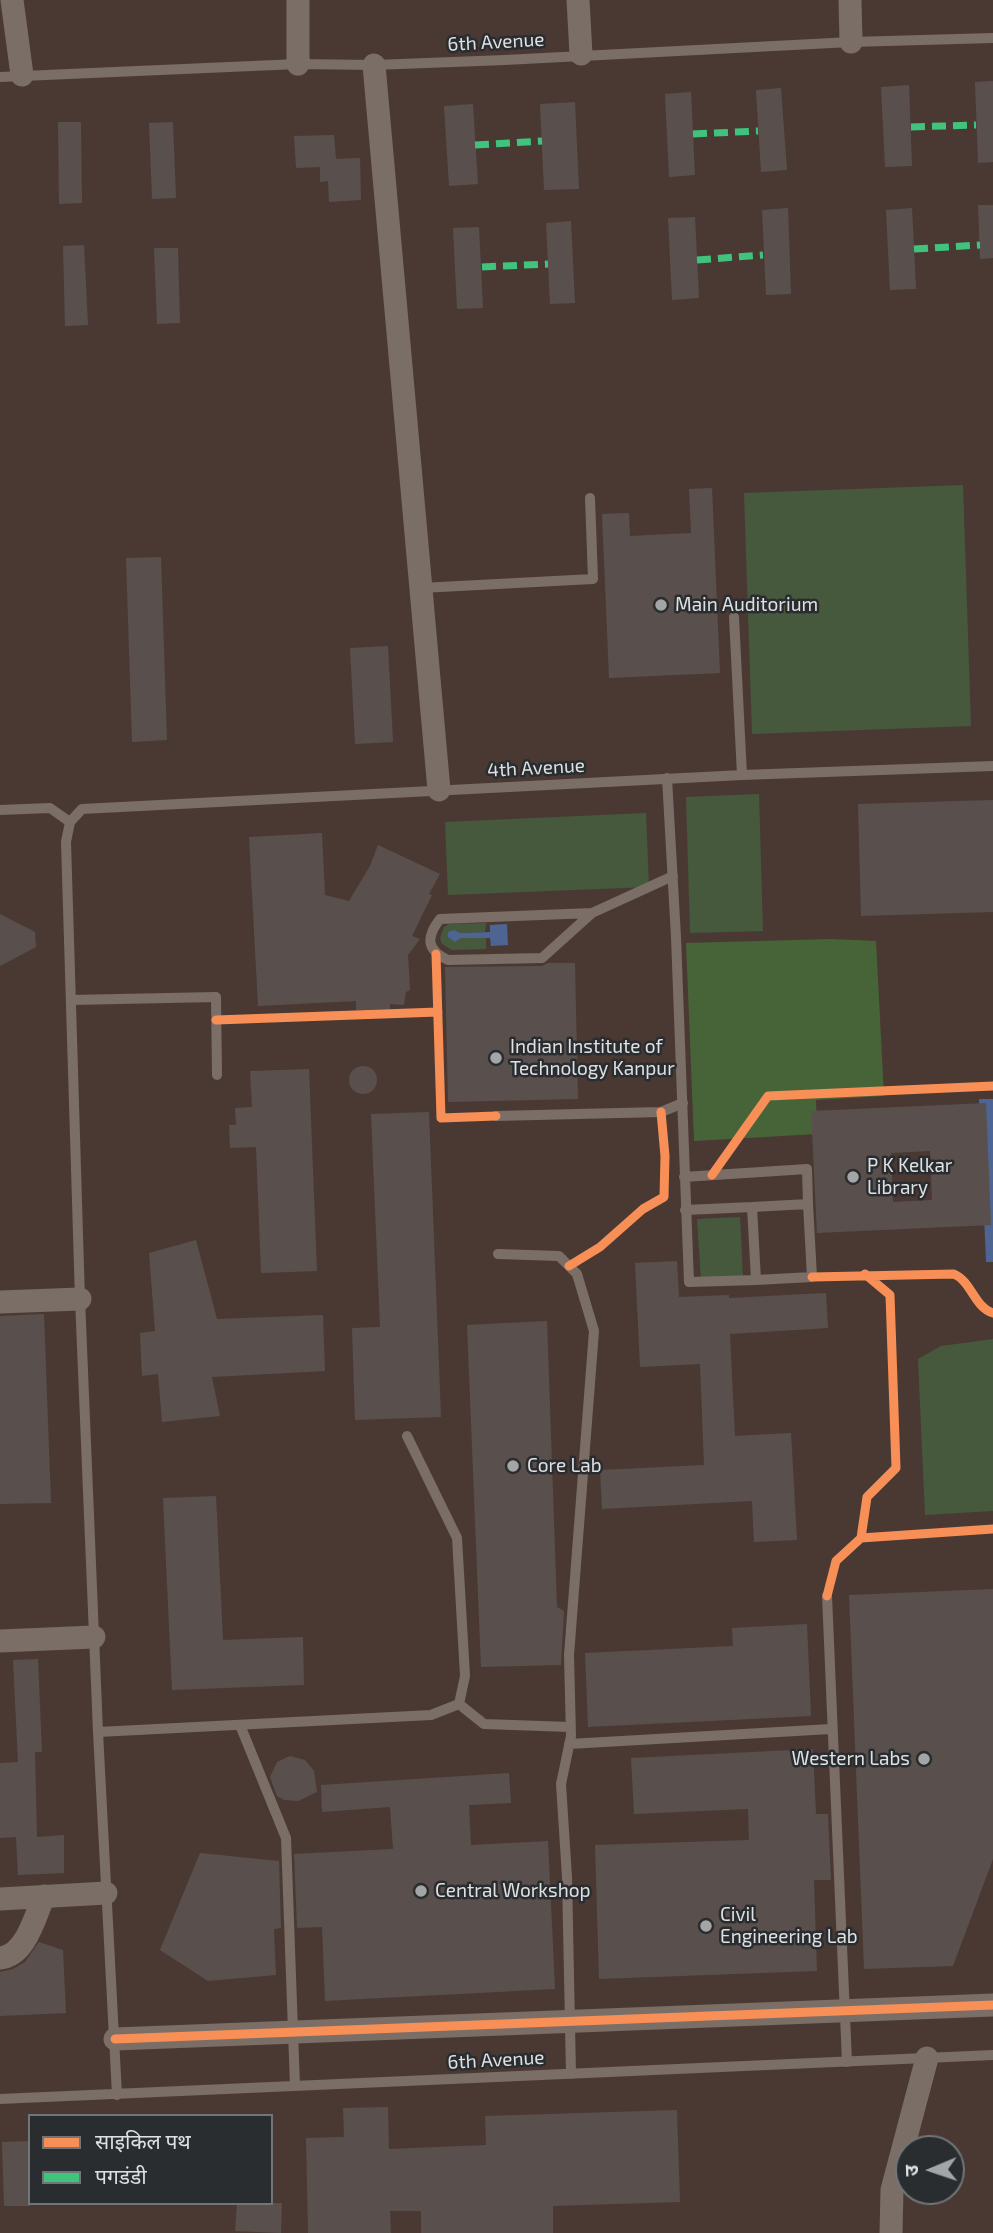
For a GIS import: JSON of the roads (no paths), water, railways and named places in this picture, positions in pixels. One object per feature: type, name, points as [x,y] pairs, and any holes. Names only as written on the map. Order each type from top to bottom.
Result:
[{"type":"street","points":[[11,76],[12,0]]},
{"type":"street","points":[[298,0],[298,64]]},
{"type":"street","points":[[578,0],[581,54]]},
{"type":"street","points":[[850,0],[851,42]]},
{"type":"street","points":[[374,65],[439,790]]},
{"type":"street","points":[[0,1301],[80,1299]]},
{"type":"street","points":[[0,1641],[94,1637]]},
{"type":"street","points":[[0,1899],[106,1893]]},
{"type":"street","points":[[0,1958],[7,1957],[22,1945],[44,1896]]},
{"type":"street","points":[[115,2039],[993,2005]]},
{"type":"street","points":[[891,2233],[892,2190],[927,2059]]},
{"type":"lane","name":"6th Avenue","points":[[11,76],[298,64],[374,65],[505,60],[581,54],[993,38]]},
{"type":"lane","points":[[421,588],[593,579],[590,498]]},
{"type":"lane","points":[[734,617],[742,775]]},
{"type":"lane","name":"4th Avenue","points":[[70,822],[82,809],[667,778],[993,765]]},
{"type":"lane","points":[[667,778],[683,1103],[684,1177],[685,1210],[689,1282],[812,1277],[807,1169],[684,1177]]},
{"type":"lane","points":[[0,810],[50,808],[70,822],[66,842],[80,1299],[98,1732],[117,2095]]},
{"type":"lane","points":[[592,913],[440,919],[430,931],[431,946],[436,954],[448,960],[542,958],[592,913],[673,876]]},
{"type":"lane","points":[[71,1000],[216,997],[217,1075]]},
{"type":"lane","points":[[496,1116],[661,1112],[683,1103]]},
{"type":"lane","points":[[685,1210],[808,1204]]},
{"type":"lane","points":[[751,1207],[756,1280]]},
{"type":"lane","points":[[498,1254],[559,1255],[577,1274],[594,1331],[569,1655],[569,1744],[561,1784],[567,1877],[571,2074]]},
{"type":"lane","points":[[407,1436],[457,1538],[466,1676],[459,1704]]},
{"type":"lane","points":[[827,1596],[847,2062]]},
{"type":"lane","points":[[459,1704],[484,1724],[570,1727]]},
{"type":"lane","points":[[98,1732],[430,1715],[459,1704]]},
{"type":"lane","points":[[240,1726],[286,1838],[295,2086]]},
{"type":"lane","points":[[569,1744],[831,1729]]},
{"type":"lane","name":"6th Avenue","points":[[0,2099],[993,2055]]},
{"type":"water","points":[[507,924],[508,945],[491,946],[490,938],[461,938],[455,942],[448,937],[448,932],[454,930],[460,933],[490,932],[490,925]]},
{"type":"water","points":[[979,1099],[993,1099],[993,1262],[986,1262]]},
{"type":"place","name":"Main Auditorium","points":[[661,605]]},
{"type":"place","name":"Indian Institute of Technology Kanpur","points":[[496,1058]]},
{"type":"place","name":"P K Kelkar Library","points":[[853,1177]]},
{"type":"place","name":"Core Lab","points":[[513,1466]]},
{"type":"place","name":"Western Labs","points":[[924,1759]]},
{"type":"place","name":"Central Workshop","points":[[421,1891]]},
{"type":"place","name":"Civil Engineering Lab","points":[[706,1926]]}]
